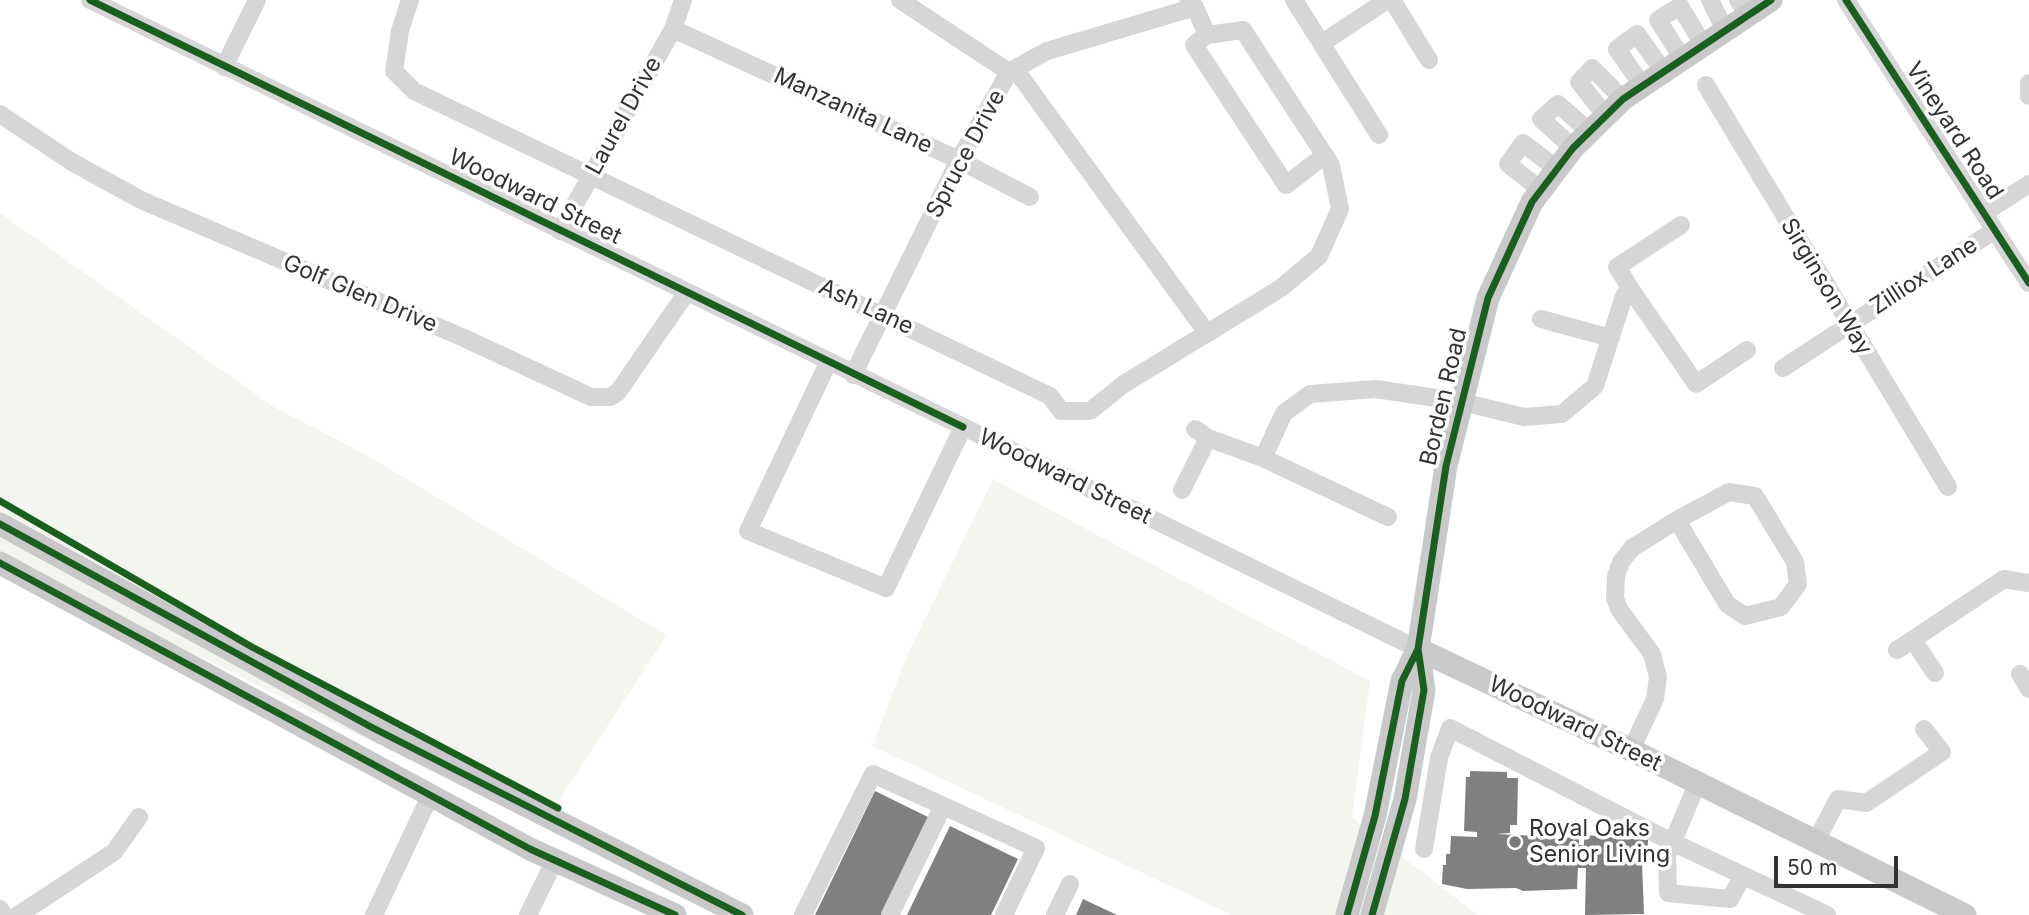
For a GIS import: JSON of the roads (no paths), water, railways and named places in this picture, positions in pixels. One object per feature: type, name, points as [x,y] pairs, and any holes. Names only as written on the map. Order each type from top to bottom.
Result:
[{"type":"main road","name":"Borden Road","points":[[1347,915],[1368,841],[1402,681],[1418,649],[1446,466],[1488,298],[1532,202],[1581,139],[1623,99],[1726,30],[1743,7],[1771,0]]},
{"type":"main road","points":[[0,524],[373,729],[741,915]]},
{"type":"main road","points":[[0,563],[430,796],[555,860],[675,915]]},
{"type":"main road","name":"Woodward Street","points":[[1418,649],[1631,750],[1965,915]]},
{"type":"main road","points":[[1372,915],[1405,799],[1424,690],[1418,649]]},
{"type":"street","name":"Woodward Street","points":[[90,0],[1418,649]]},
{"type":"street","points":[[225,67],[257,0]]},
{"type":"street","name":"Ash Lane","points":[[410,0],[400,31],[394,71],[414,91],[1050,396],[1061,411],[1090,411],[1124,384],[1281,288],[1319,256],[1340,209],[1331,165],[1325,156]]},
{"type":"street","name":"Laurel Drive","points":[[560,231],[673,29],[683,0]]},
{"type":"street","points":[[900,0],[1012,70],[1207,333]]},
{"type":"street","points":[[1294,0],[1379,135]]},
{"type":"street","points":[[1322,43],[1390,0],[1429,60]]},
{"type":"street","points":[[1710,0],[1726,30]]},
{"type":"street","name":"Vineyard Road","points":[[1846,0],[2029,283]]},
{"type":"street","points":[[1191,3],[1207,35]]},
{"type":"street","name":"Spruce Drive","points":[[853,375],[885,315],[959,160],[1012,70],[1047,51],[1191,3]]},
{"type":"street","points":[[1673,64],[1658,20],[1680,6],[1703,45]]},
{"type":"street","name":"Manzanita Lane","points":[[673,29],[959,160],[1030,197]]},
{"type":"street","points":[[1243,30],[1325,156],[1286,185],[1194,45],[1207,35],[1243,30]]},
{"type":"street","points":[[1642,85],[1617,49],[1637,34],[1673,64]]},
{"type":"street","points":[[1605,115],[1579,82],[1592,68],[1623,99]]},
{"type":"street","points":[[2029,83],[2029,96]]},
{"type":"street","name":"Sirginson Way","points":[[1706,85],[1948,486]]},
{"type":"street","name":"Golf Glen Drive","points":[[0,114],[72,162],[141,200],[464,338],[591,397],[610,397],[618,392],[687,292]]},
{"type":"street","points":[[1541,190],[1508,164],[1523,143],[1557,169]]},
{"type":"street","points":[[1984,213],[2029,184]]},
{"type":"street","points":[[1681,225],[1617,267],[1696,384],[1747,350]]},
{"type":"street","name":"Zilliox Lane","points":[[1783,368],[1995,230]]},
{"type":"street","points":[[1263,458],[1284,412],[1310,394],[1377,389],[1462,402],[1524,417],[1562,414],[1595,386],[1624,296],[1632,291]]},
{"type":"street","points":[[1541,319],[1611,338]]},
{"type":"street","points":[[828,363],[748,531],[886,588],[963,427]]},
{"type":"street","points":[[1182,490],[1202,433],[1263,458],[1388,517]]},
{"type":"street","points":[[1631,750],[1656,699],[1658,677],[1652,654],[1619,609],[1615,598],[1620,562],[1632,548],[1677,520],[1729,492],[1755,496],[1795,562],[1797,584],[1781,607],[1745,616],[1727,604],[1677,520]]},
{"type":"street","points":[[1935,673],[1905,645],[2004,579],[2029,583]]},
{"type":"street","points":[[1424,849],[1439,758],[1450,728],[1672,842],[1827,915]]},
{"type":"street","points":[[1815,843],[1838,799],[1866,803],[1942,752],[1924,729]]},
{"type":"street","points":[[803,915],[873,774],[1036,848],[1004,915]]},
{"type":"street","points":[[1697,783],[1667,856],[1668,893],[1730,899],[1743,876]]},
{"type":"street","points":[[374,915],[430,796]]},
{"type":"street","points":[[890,915],[943,806]]},
{"type":"street","points":[[18,915],[114,852],[139,817]]},
{"type":"street","points":[[531,914],[555,860]]},
{"type":"street","points":[[1055,915],[1070,884]]},
{"type":"street","points":[[0,909],[4,915]]},
{"type":"place","name":"Royal Oaks Senior Living","points":[[1515,842]]}]
